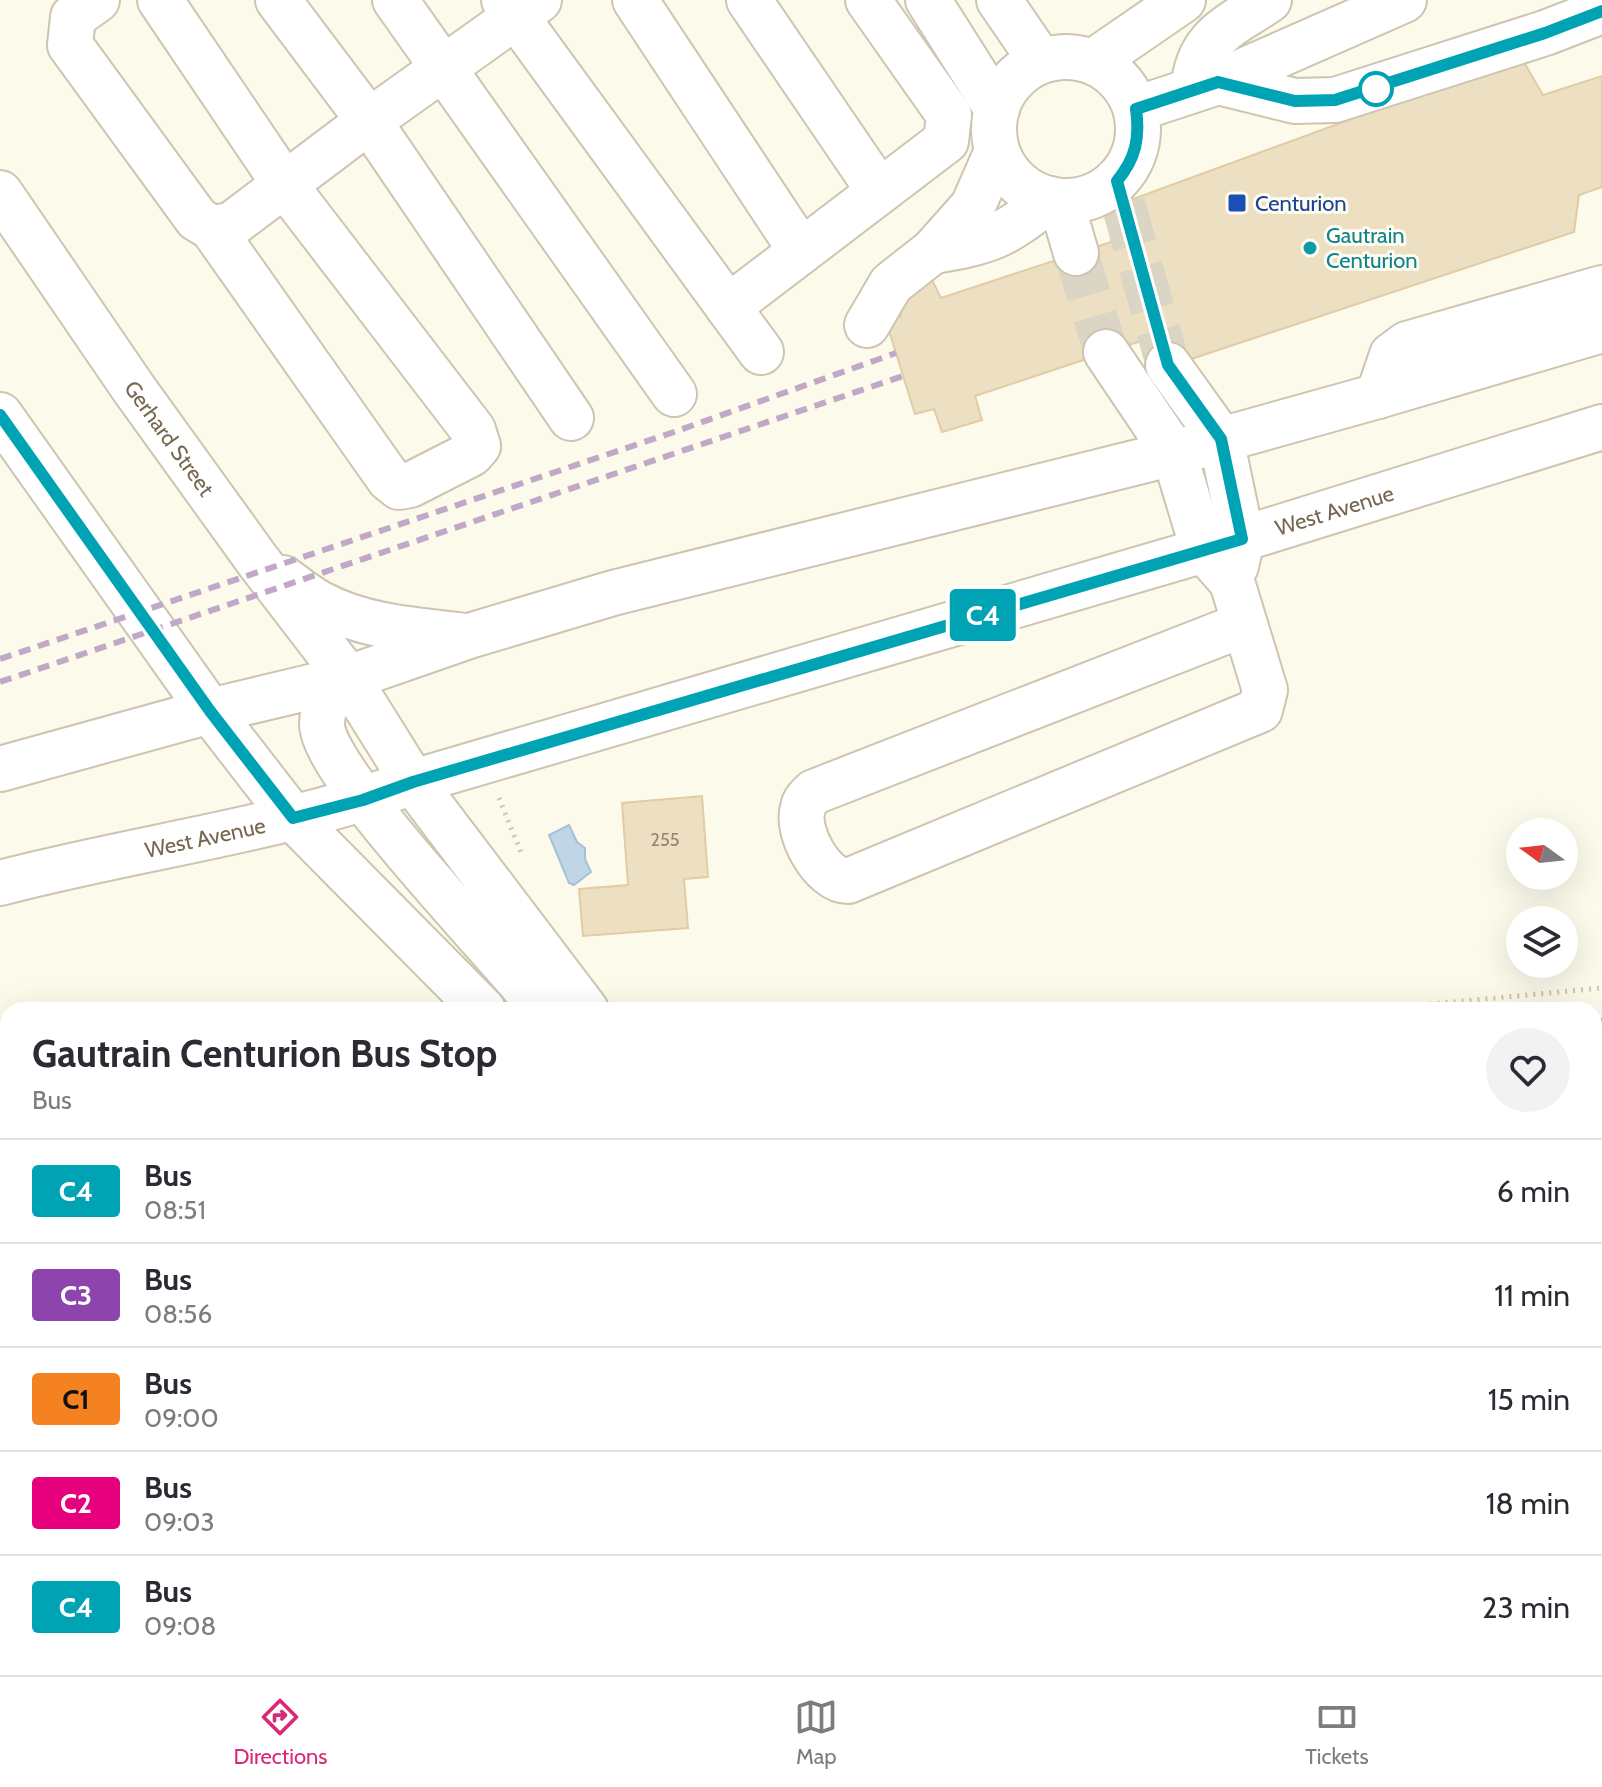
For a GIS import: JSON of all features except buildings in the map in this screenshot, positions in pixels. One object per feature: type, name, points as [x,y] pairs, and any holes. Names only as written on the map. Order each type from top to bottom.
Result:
[{"type":"street","points":[[97,0],[73,17],[70,45],[197,219],[212,228],[389,479],[399,487],[410,485],[471,454],[478,446],[473,430],[285,185],[160,0]]},
{"type":"street","points":[[278,0],[369,121],[571,418]]},
{"type":"street","points":[[395,0],[674,394]]},
{"type":"street","points":[[635,0],[801,251]]},
{"type":"street","points":[[749,0],[879,191]]},
{"type":"street","points":[[728,307],[946,141],[949,115],[868,0]]},
{"type":"street","points":[[928,0],[997,130],[1007,171],[1021,187],[1040,197],[1055,201],[1081,200],[1101,193],[1120,192],[1138,140],[1136,109],[1123,83],[1102,60]]},
{"type":"street","points":[[999,0],[1040,60]]},
{"type":"street","points":[[1102,60],[1126,0]]},
{"type":"street","points":[[867,325],[891,284],[933,251],[973,206],[997,130],[1006,89],[1020,73],[1040,60],[1070,57],[1102,60],[1183,0]]},
{"type":"street","points":[[1206,86],[1199,58],[1208,43],[1269,0]]},
{"type":"street","points":[[1136,109],[1206,86],[1404,0]]},
{"type":"street","points":[[212,228],[231,225],[444,68],[520,5],[761,352]]},
{"type":"street","points":[[1206,86],[1295,101],[1335,100],[1545,33],[1602,11]]},
{"type":"street","name":"Gerhard Street","points":[[0,193],[134,389],[258,561],[348,678],[413,782],[580,1002]]},
{"type":"street","points":[[933,251],[984,241],[1002,234],[1055,201]]},
{"type":"street","points":[[1055,201],[1076,253]]},
{"type":"street","points":[[1378,396],[1392,355],[1407,344],[1602,288]]},
{"type":"street","points":[[0,769],[210,711],[348,678],[469,636],[613,593],[1174,453],[1602,330]]},
{"type":"street","points":[[1106,352],[1174,453],[1222,544],[1265,690],[1260,710],[848,881],[833,878],[819,866],[802,827],[802,809],[814,792],[1245,624]]},
{"type":"street","points":[[1168,365],[1221,439],[1222,544]]},
{"type":"street","points":[[0,415],[210,711],[293,818],[475,1002]]},
{"type":"street","name":"West Avenue","points":[[0,883],[363,800],[413,782],[1222,544],[1602,427]]},
{"type":"street","points":[[258,561],[319,603],[359,619],[404,629],[469,636]]},
{"type":"street","points":[[348,678],[324,705],[322,728],[332,750],[363,800],[536,1002]]},
{"type":"path","points":[[497,793],[524,861]]},
{"type":"path","points":[[1452,1002],[1602,988]]},
{"type":"water","points":[[569,825],[577,842],[585,848],[585,859],[591,872],[574,885],[569,883],[549,835]]},
{"type":"tunnel","points":[[1123,203],[1168,365]]},
{"type":"tunnel","points":[[1076,253],[1106,352]]},
{"type":"railway","points":[[0,659],[674,432],[896,353]]},
{"type":"railway","points":[[0,682],[903,376]]},
{"type":"bus line","name":"C4","points":[[0,415],[210,711],[293,818],[363,800],[413,782],[1242,539],[1221,439],[1168,365],[1117,181],[1127,169],[1138,140],[1136,109],[1218,82],[1295,101],[1335,100],[1545,33],[1602,11]]},
{"type":"place","name":"Centurion","points":[[1237,203]]},
{"type":"place","name":"Gautrain Centurion","points":[[1310,248]]}]
